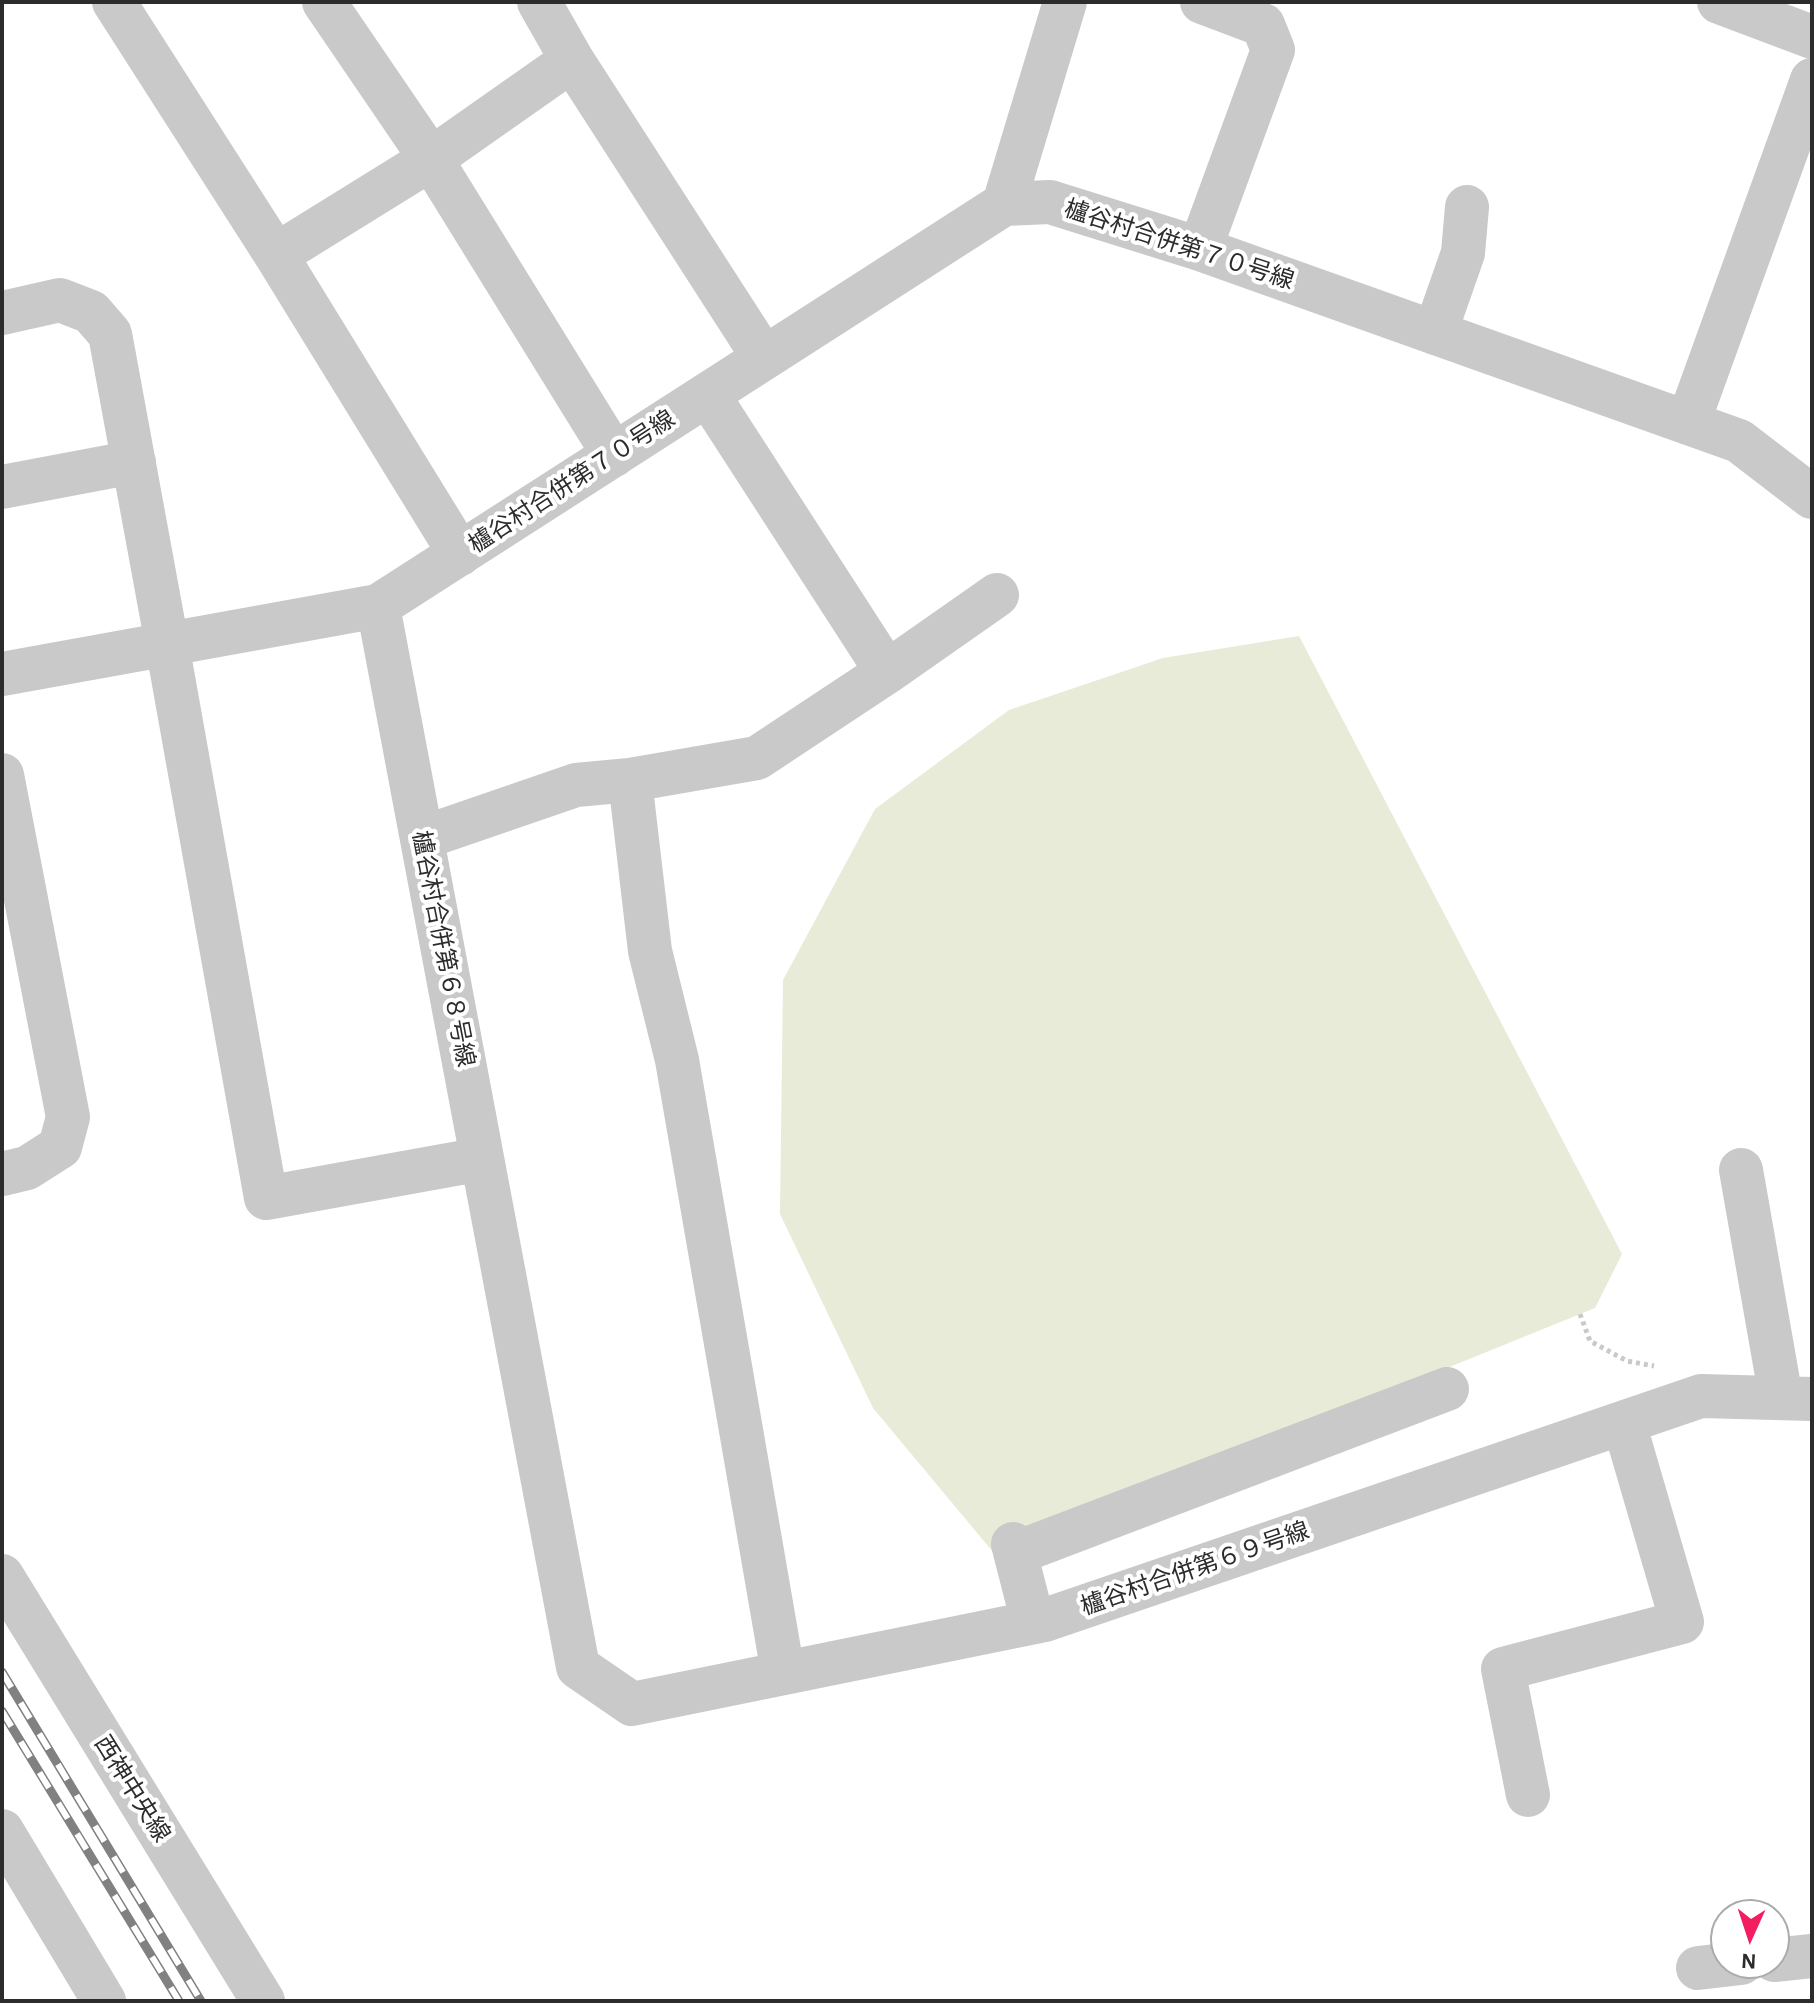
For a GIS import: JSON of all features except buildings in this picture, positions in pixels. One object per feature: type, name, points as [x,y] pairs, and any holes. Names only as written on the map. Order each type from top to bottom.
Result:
[{"type":"street","points":[[114,2],[276,255],[460,554]]},
{"type":"street","points":[[324,2],[431,159],[614,455]]},
{"type":"street","points":[[539,2],[572,60],[764,358]]},
{"type":"street","points":[[1004,204],[1065,2]]},
{"type":"street","points":[[1200,249],[1273,50],[1263,25],[1202,2]]},
{"type":"street","points":[[1719,2],[1812,37]]},
{"type":"street","points":[[276,255],[431,159],[572,60]]},
{"type":"street","points":[[1688,423],[1812,80]]},
{"type":"street","name":"櫨谷村合併第７０号線","points":[[378,606],[1004,204],[1050,202],[1200,249],[1739,441],[1812,497]]},
{"type":"street","points":[[1435,333],[1463,253],[1467,207]]},
{"type":"street","points":[[2,313],[60,300],[91,312],[110,334],[266,1198],[482,1159]]},
{"type":"street","points":[[708,395],[887,672]]},
{"type":"street","points":[[2,487],[134,462]]},
{"type":"street","points":[[422,838],[576,785],[630,780],[757,758],[997,595]]},
{"type":"street","points":[[2,674],[378,606]]},
{"type":"street","name":"櫨谷村合併第６８号線","points":[[378,606],[578,1667]]},
{"type":"street","points":[[2,775],[68,1117],[60,1147],[27,1168],[2,1174]]},
{"type":"street","points":[[630,780],[650,951],[677,1060],[783,1673]]},
{"type":"street","points":[[1741,1170],[1796,1398]]},
{"type":"street","points":[[1033,1622],[1014,1548],[1447,1389]]},
{"type":"street","name":"櫨谷村合併第６９号線","points":[[578,1667],[632,1704],[1033,1622],[1701,1396],[1796,1398]]},
{"type":"street","points":[[1528,1795],[1503,1669],[1682,1622],[1624,1423]]},
{"type":"street","name":"西神中央線","points":[[2,1576],[263,2001]]},
{"type":"street","points":[[2,1831],[104,2001]]},
{"type":"street","points":[[1790,1958],[1812,1956]]},
{"type":"street","points":[[1698,1968],[1710,1967]]},
{"type":"path","points":[[1580,1314],[1590,1341],[1627,1361],[1655,1366],[1667,1408]]},
{"type":"green space","points":[[1299,636],[1622,1254],[1595,1308],[993,1552],[873,1408],[780,1214],[783,980],[875,809],[1009,710],[1163,658]]},
{"type":"railway","points":[[2,1672],[201,2001]]},
{"type":"railway","points":[[2,1711],[179,2001]]}]
